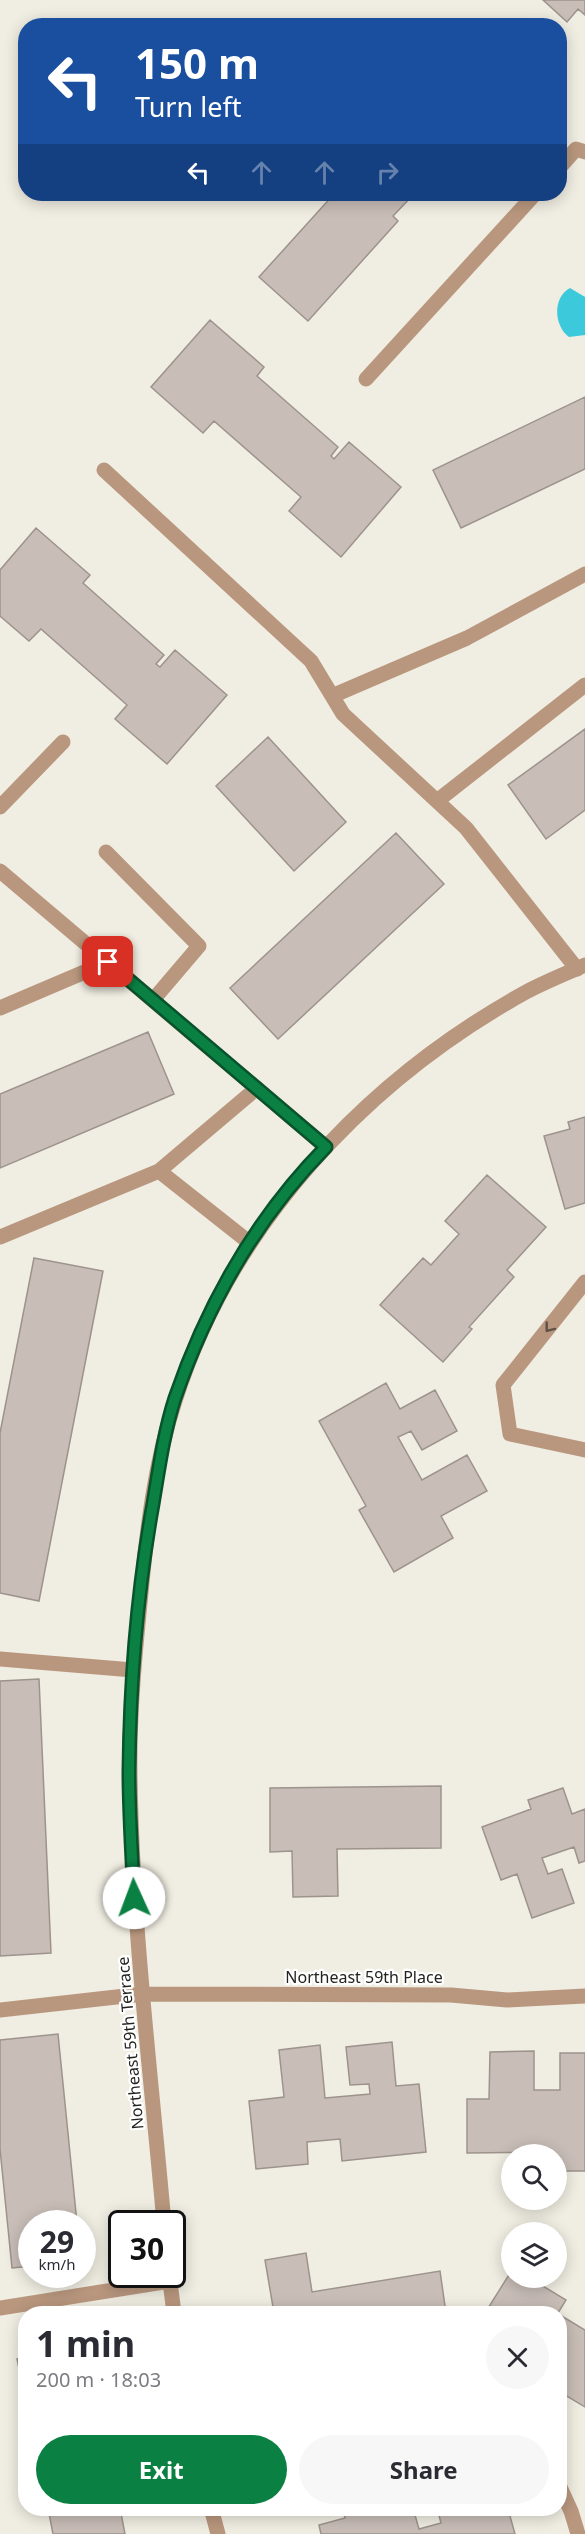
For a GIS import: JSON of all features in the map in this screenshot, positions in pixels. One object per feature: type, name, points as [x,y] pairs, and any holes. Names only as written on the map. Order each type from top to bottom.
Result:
[{"type":"street","points":[[567,159],[576,148],[585,152]]},
{"type":"street","points":[[366,379],[529,201]]},
{"type":"street","points":[[104,470],[311,661],[343,714],[466,828],[581,967]]},
{"type":"street","points":[[332,696],[467,638],[585,574]]},
{"type":"street","points":[[437,801],[585,685]]},
{"type":"street","points":[[0,807],[63,742]]},
{"type":"street","points":[[106,852],[199,946],[153,1000]]},
{"type":"street","points":[[0,871],[326,1147]]},
{"type":"street","points":[[0,1008],[108,962]]},
{"type":"street","name":"Northeast 59th Terrace","points":[[163,2210],[134,1898],[129,1772],[133,1670],[146,1545],[165,1433],[199,1335],[230,1275],[266,1218],[307,1166],[355,1118],[420,1061],[484,1016],[529,990],[581,967]]},
{"type":"street","points":[[0,1237],[159,1171],[257,1088]]},
{"type":"street","points":[[159,1171],[250,1243]]},
{"type":"street","points":[[585,1282],[503,1385],[510,1434],[585,1450]]},
{"type":"street","points":[[0,1659],[133,1670]]},
{"type":"street","name":"Northeast 59th Place","points":[[0,2010],[143,1994],[450,1995],[507,2000],[585,1996]]},
{"type":"street","points":[[0,2308],[113,2288]]},
{"type":"street","points":[[170,2288],[173,2306]]},
{"type":"street","points":[[567,2501],[578,2534]]},
{"type":"street","points":[[213,2516],[218,2534]]},
{"type":"water","points":[[570,288],[585,297],[585,335],[569,337],[560,326],[558,305],[560,298]]},
{"type":"building","points":[[543,0],[585,0],[585,15],[578,9],[567,22],[567,18],[563,18]]},
{"type":"building","points":[[328,201],[407,201],[393,216],[398,221],[308,321],[259,277]]},
{"type":"building","points":[[210,320],[264,367],[257,376],[338,447],[331,456],[334,459],[349,442],[401,487],[341,557],[289,511],[301,497],[214,421],[203,433],[151,387]]},
{"type":"building","points":[[585,397],[585,469],[461,528],[433,470]]},
{"type":"building","points":[[36,528],[90,575],[83,583],[164,655],[156,664],[160,667],[175,650],[227,695],[167,764],[115,719],[127,705],[41,629],[29,641],[0,616],[0,570]]},
{"type":"building","points":[[585,729],[585,810],[546,839],[508,785]]},
{"type":"building","points":[[268,737],[346,822],[294,871],[216,786]]},
{"type":"building","points":[[396,833],[444,884],[278,1039],[230,988]]},
{"type":"building","points":[[148,1032],[174,1094],[0,1168],[0,1094]]},
{"type":"building","points":[[585,1117],[585,1203],[565,1209],[544,1136],[570,1129],[568,1122]]},
{"type":"building","points":[[487,1175],[546,1227],[507,1270],[514,1277],[469,1327],[472,1329],[443,1362],[380,1305],[423,1258],[431,1265],[459,1234],[445,1221]]},
{"type":"building","points":[[34,1258],[103,1271],[39,1601],[0,1593],[0,1433]]},
{"type":"building","points":[[386,1383],[400,1409],[435,1390],[457,1431],[422,1450],[411,1431],[398,1437],[422,1480],[467,1455],[487,1491],[441,1516],[453,1538],[394,1572],[359,1510],[366,1506],[319,1421]]},
{"type":"building","points":[[39,1679],[51,1953],[0,1956],[0,1681]]},
{"type":"building","points":[[441,1786],[441,1848],[337,1849],[338,1896],[293,1897],[292,1851],[270,1852],[270,1788]]},
{"type":"building","points":[[563,1788],[572,1814],[585,1809],[585,1861],[579,1863],[574,1847],[542,1858],[548,1874],[562,1869],[574,1903],[532,1918],[517,1874],[501,1880],[482,1827],[531,1809],[528,1800]]},
{"type":"building","points":[[58,2034],[76,2210],[18,2210],[18,2267],[12,2268],[0,2149],[0,2040]]},
{"type":"building","points":[[392,2042],[396,2086],[419,2084],[426,2152],[342,2161],[340,2139],[307,2142],[308,2164],[256,2169],[249,2101],[284,2097],[279,2050],[320,2045],[325,2098],[370,2094],[369,2084],[350,2085],[346,2047]]},
{"type":"building","points":[[534,2051],[534,2090],[560,2090],[560,2053],[585,2053],[585,2171],[567,2171],[567,2144],[501,2144],[501,2153],[467,2153],[467,2099],[489,2099],[490,2052]]},
{"type":"building","points":[[306,2253],[312,2292],[440,2271],[445,2306],[273,2306],[265,2260]]},
{"type":"building","points":[[501,2288],[546,2288],[566,2300],[562,2306],[489,2306]]},
{"type":"building","points":[[567,2319],[585,2330],[585,2407],[567,2396]]},
{"type":"building","points":[[50,2516],[122,2516],[125,2534],[53,2534]]},
{"type":"building","points":[[345,2516],[415,2516],[419,2529],[441,2523],[439,2516],[510,2516],[515,2534],[321,2534],[319,2525],[345,2518]]},
{"type":"route","points":[[108,962],[326,1147],[307,1166],[266,1218],[230,1275],[199,1335],[175,1398],[165,1433],[146,1545],[133,1670],[129,1772],[134,1898]]}]
